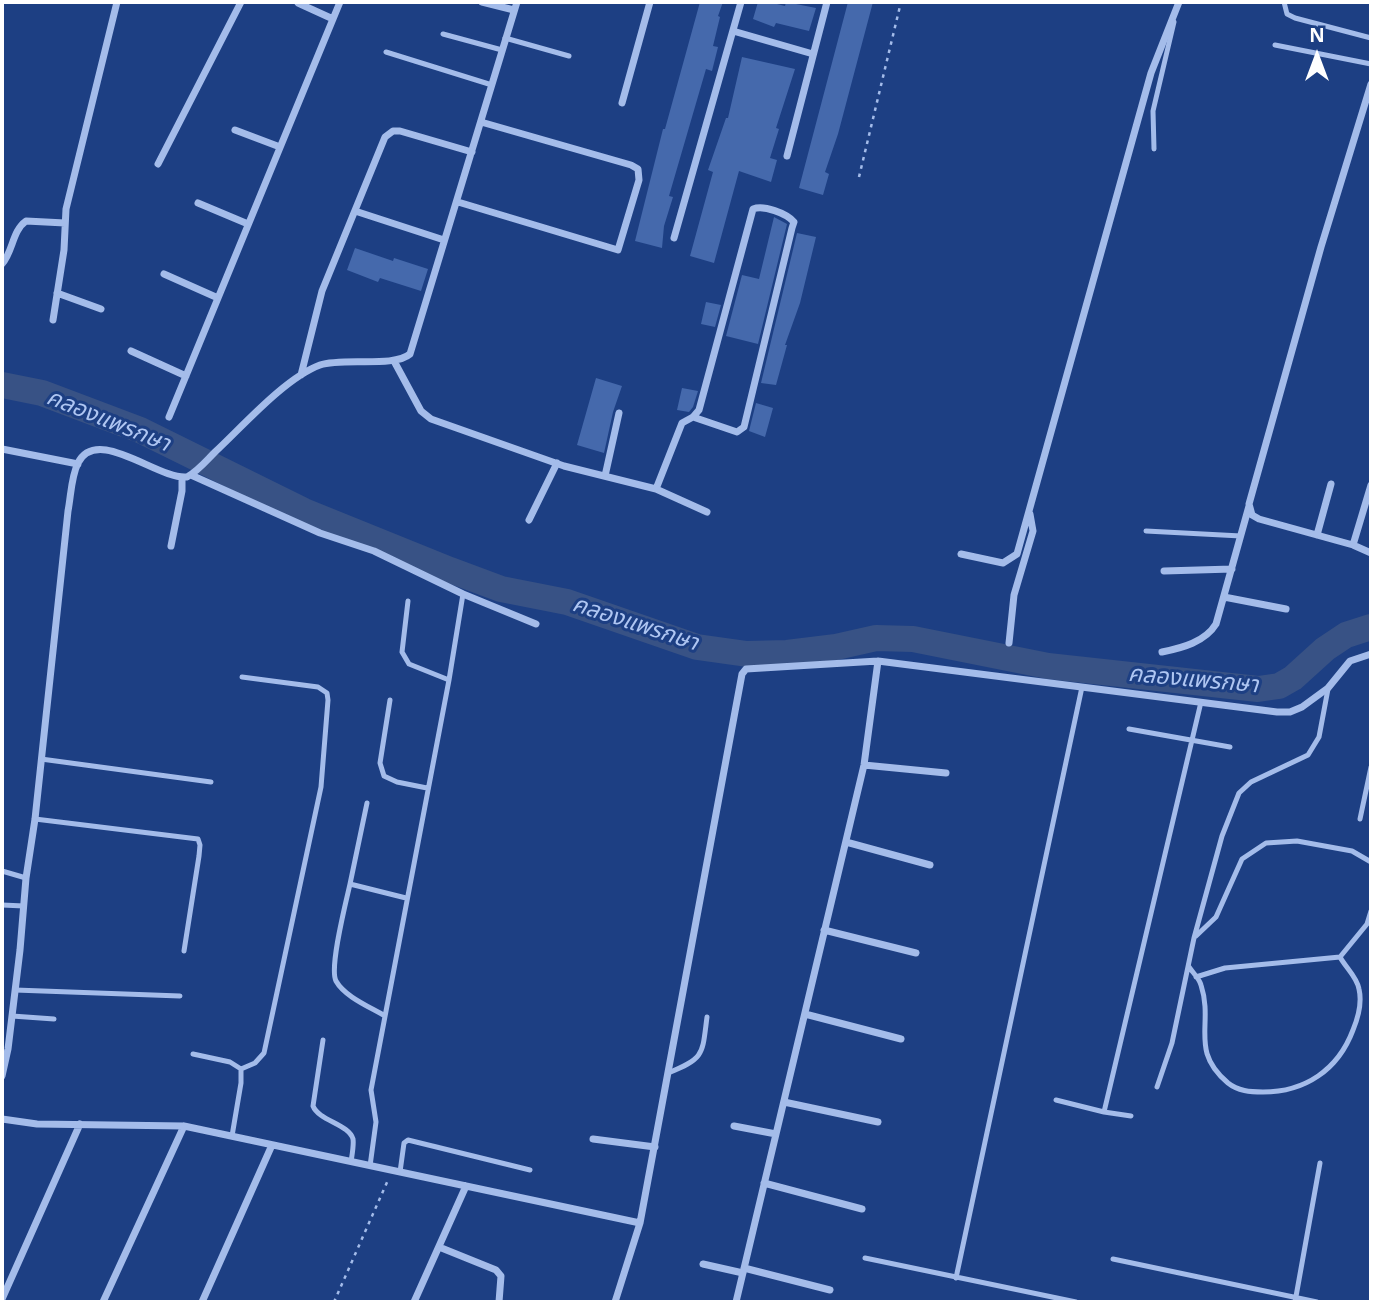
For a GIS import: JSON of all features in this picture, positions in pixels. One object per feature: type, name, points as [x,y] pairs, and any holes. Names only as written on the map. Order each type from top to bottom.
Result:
[{"type":"street","points":[[53,320],[69,197],[117,2]]},
{"type":"street","points":[[158,164],[241,2]]},
{"type":"street","points":[[169,417],[340,2]]},
{"type":"street","points":[[171,545],[182,491],[190,474],[301,375],[320,365],[383,360],[394,362],[410,355],[516,6],[482,2]]},
{"type":"street","points":[[622,103],[650,2]]},
{"type":"street","points":[[674,238],[741,2]]},
{"type":"street","points":[[787,156],[827,2]]},
{"type":"street","points":[[298,4],[333,19]]},
{"type":"street","points":[[961,555],[998,563],[1012,559],[1017,554],[1151,73],[1178,5]]},
{"type":"street","points":[[733,30],[813,54]]},
{"type":"street","points":[[1162,652],[1193,643],[1212,631],[1216,624],[1321,247],[1371,84]]},
{"type":"street","points":[[458,202],[618,250],[639,180],[640,173],[631,165],[481,122]]},
{"type":"street","points":[[235,130],[280,147]]},
{"type":"street","points":[[301,375],[322,291],[388,133],[400,131],[472,152]]},
{"type":"street","points":[[198,203],[248,224]]},
{"type":"street","points":[[656,489],[681,423],[697,414],[753,209],[759,206],[790,217],[794,222],[744,427],[737,432],[693,417]]},
{"type":"street","points":[[355,211],[444,240]]},
{"type":"street","points":[[2,264],[20,225],[26,221],[65,223]]},
{"type":"street","points":[[164,274],[218,298]]},
{"type":"street","points":[[57,293],[101,309]]},
{"type":"street","points":[[131,351],[186,376]]},
{"type":"street","points":[[394,362],[416,404],[431,419],[557,463],[656,489],[707,512]]},
{"type":"street","points":[[605,476],[619,413]]},
{"type":"street","points":[[2,449],[78,464]]},
{"type":"street","points":[[2,1076],[12,1016],[26,878],[36,819],[68,511],[78,464],[89,453],[105,449],[164,474],[190,474],[320,533],[374,551],[463,594],[536,624]]},
{"type":"street","points":[[529,520],[557,463]]},
{"type":"street","points":[[1317,535],[1331,484]]},
{"type":"street","points":[[1353,545],[1371,485]]},
{"type":"street","points":[[1249,505],[1252,515],[1259,519],[1353,545],[1371,553]]},
{"type":"street","points":[[1009,643],[1014,595],[1033,531],[1029,512]]},
{"type":"street","points":[[1164,571],[1232,569]]},
{"type":"street","points":[[1224,597],[1286,609]]},
{"type":"street","points":[[615,1302],[640,1223],[743,674],[746,670],[878,661],[1290,712],[1302,707],[1328,688],[1350,661],[1371,654]]},
{"type":"street","points":[[736,1302],[864,765],[878,661]]},
{"type":"street","points":[[864,765],[946,773]]},
{"type":"street","points":[[846,842],[930,865]]},
{"type":"street","points":[[824,930],[916,953]]},
{"type":"street","points":[[805,1014],[901,1039]]},
{"type":"street","points":[[784,1102],[878,1122]]},
{"type":"street","points":[[2,1119],[37,1124],[184,1126],[640,1223]]},
{"type":"street","points":[[2,1298],[80,1124]]},
{"type":"street","points":[[103,1302],[184,1126]]},
{"type":"street","points":[[734,1126],[776,1134]]},
{"type":"street","points":[[593,1139],[655,1147]]},
{"type":"street","points":[[202,1302],[272,1145]]},
{"type":"street","points":[[764,1183],[862,1209]]},
{"type":"street","points":[[414,1302],[466,1186]]},
{"type":"street","points":[[439,1247],[496,1270],[501,1276],[499,1302]]},
{"type":"street","points":[[703,1265],[830,1290]]},
{"type":"lane","points":[[1284,2],[1287,14],[1294,18],[1371,38]]},
{"type":"lane","points":[[1154,149],[1152,124],[1155,99],[1178,5]]},
{"type":"lane","points":[[443,34],[502,50]]},
{"type":"lane","points":[[505,38],[569,56]]},
{"type":"lane","points":[[1275,45],[1371,64]]},
{"type":"lane","points":[[386,52],[492,85]]},
{"type":"lane","points":[[1146,531],[1241,536]]},
{"type":"lane","points":[[370,1166],[376,1122],[372,1090],[463,594]]},
{"type":"lane","points":[[408,601],[402,652],[409,664],[418,670],[449,680]]},
{"type":"lane","points":[[241,1069],[255,1063],[264,1053],[321,787],[328,700],[327,693],[318,687],[242,677]]},
{"type":"lane","points":[[956,1278],[1082,687]]},
{"type":"lane","points":[[1157,1087],[1172,1043],[1194,938],[1222,836],[1239,793],[1251,782],[1308,755],[1319,737],[1328,688]]},
{"type":"lane","points":[[390,700],[380,764],[384,776],[397,782],[427,788]]},
{"type":"lane","points":[[1104,1112],[1201,702]]},
{"type":"lane","points":[[1129,729],[1230,747]]},
{"type":"lane","points":[[41,759],[211,782]]},
{"type":"lane","points":[[1360,819],[1368,797],[1371,767]]},
{"type":"lane","points":[[367,803],[334,962],[334,978],[342,989],[385,1016]]},
{"type":"lane","points":[[36,819],[198,839],[200,856],[184,951]]},
{"type":"lane","points":[[1194,938],[1216,917],[1242,859],[1266,843],[1297,841],[1352,851],[1371,862]]},
{"type":"lane","points":[[2,870],[26,878]]},
{"type":"lane","points":[[350,884],[407,898]]},
{"type":"lane","points":[[2,905],[24,906]]},
{"type":"lane","points":[[1196,976],[1225,968],[1340,957],[1367,924],[1371,911]]},
{"type":"lane","points":[[1189,967],[1200,983],[1204,1047],[1209,1063],[1230,1084],[1247,1092],[1285,1091],[1333,1066],[1347,1046],[1358,1017],[1359,989],[1340,957]]},
{"type":"lane","points":[[15,990],[180,996]]},
{"type":"lane","points":[[12,1016],[54,1019]]},
{"type":"lane","points":[[668,1073],[698,1058],[704,1044],[707,1017]]},
{"type":"lane","points":[[323,1040],[313,1106],[318,1114],[350,1133],[353,1140],[351,1162]]},
{"type":"lane","points":[[193,1054],[230,1062],[241,1069]]},
{"type":"lane","points":[[232,1136],[241,1069]]},
{"type":"lane","points":[[1056,1100],[1130,1116]]},
{"type":"lane","points":[[396,1171],[404,1143],[408,1140],[530,1170]]},
{"type":"lane","points":[[1295,1300],[1320,1164]]},
{"type":"lane","points":[[865,1258],[1076,1302]]},
{"type":"lane","points":[[1113,1259],[1295,1300],[1317,1302]]},
{"type":"path","points":[[859,177],[901,2]]},
{"type":"path","points":[[334,1302],[396,1171]]},
{"type":"building","points":[[700,2],[723,2],[713,46],[718,47],[712,71],[706,69],[669,196],[673,197],[664,226],[662,248],[635,241],[663,129]]},
{"type":"building","points":[[758,2],[785,6],[786,2],[816,8],[809,31],[776,23],[774,27],[753,19]]},
{"type":"building","points":[[848,2],[873,2],[838,134],[825,172],[829,174],[823,195],[799,188]]},
{"type":"building","points":[[742,57],[795,69],[776,128],[779,129],[770,158],[777,160],[771,182],[739,171],[714,263],[690,256],[713,172],[708,170],[728,118]]},
{"type":"building","points":[[774,217],[787,224],[758,344],[726,336],[742,275],[759,279]]},
{"type":"building","points":[[797,233],[816,237],[776,385],[761,383]]},
{"type":"building","points":[[355,248],[428,269],[421,291],[380,278],[378,282],[347,270]]},
{"type":"building","points":[[706,302],[721,305],[715,327],[701,324]]},
{"type":"building","points":[[596,378],[622,386],[604,453],[577,445]]},
{"type":"building","points":[[682,388],[698,391],[689,412],[677,410]]},
{"type":"building","points":[[756,403],[773,408],[765,437],[749,431]]},
{"type":"waterway","name":"คลองแพรกษา","points":[[2,385],[42,393],[140,430],[304,511],[450,570],[501,589],[567,602],[697,647],[747,654],[787,653],[836,647],[876,638],[913,639],[1048,666],[1258,689],[1279,686],[1293,678],[1325,649],[1346,635],[1371,627]]}]
